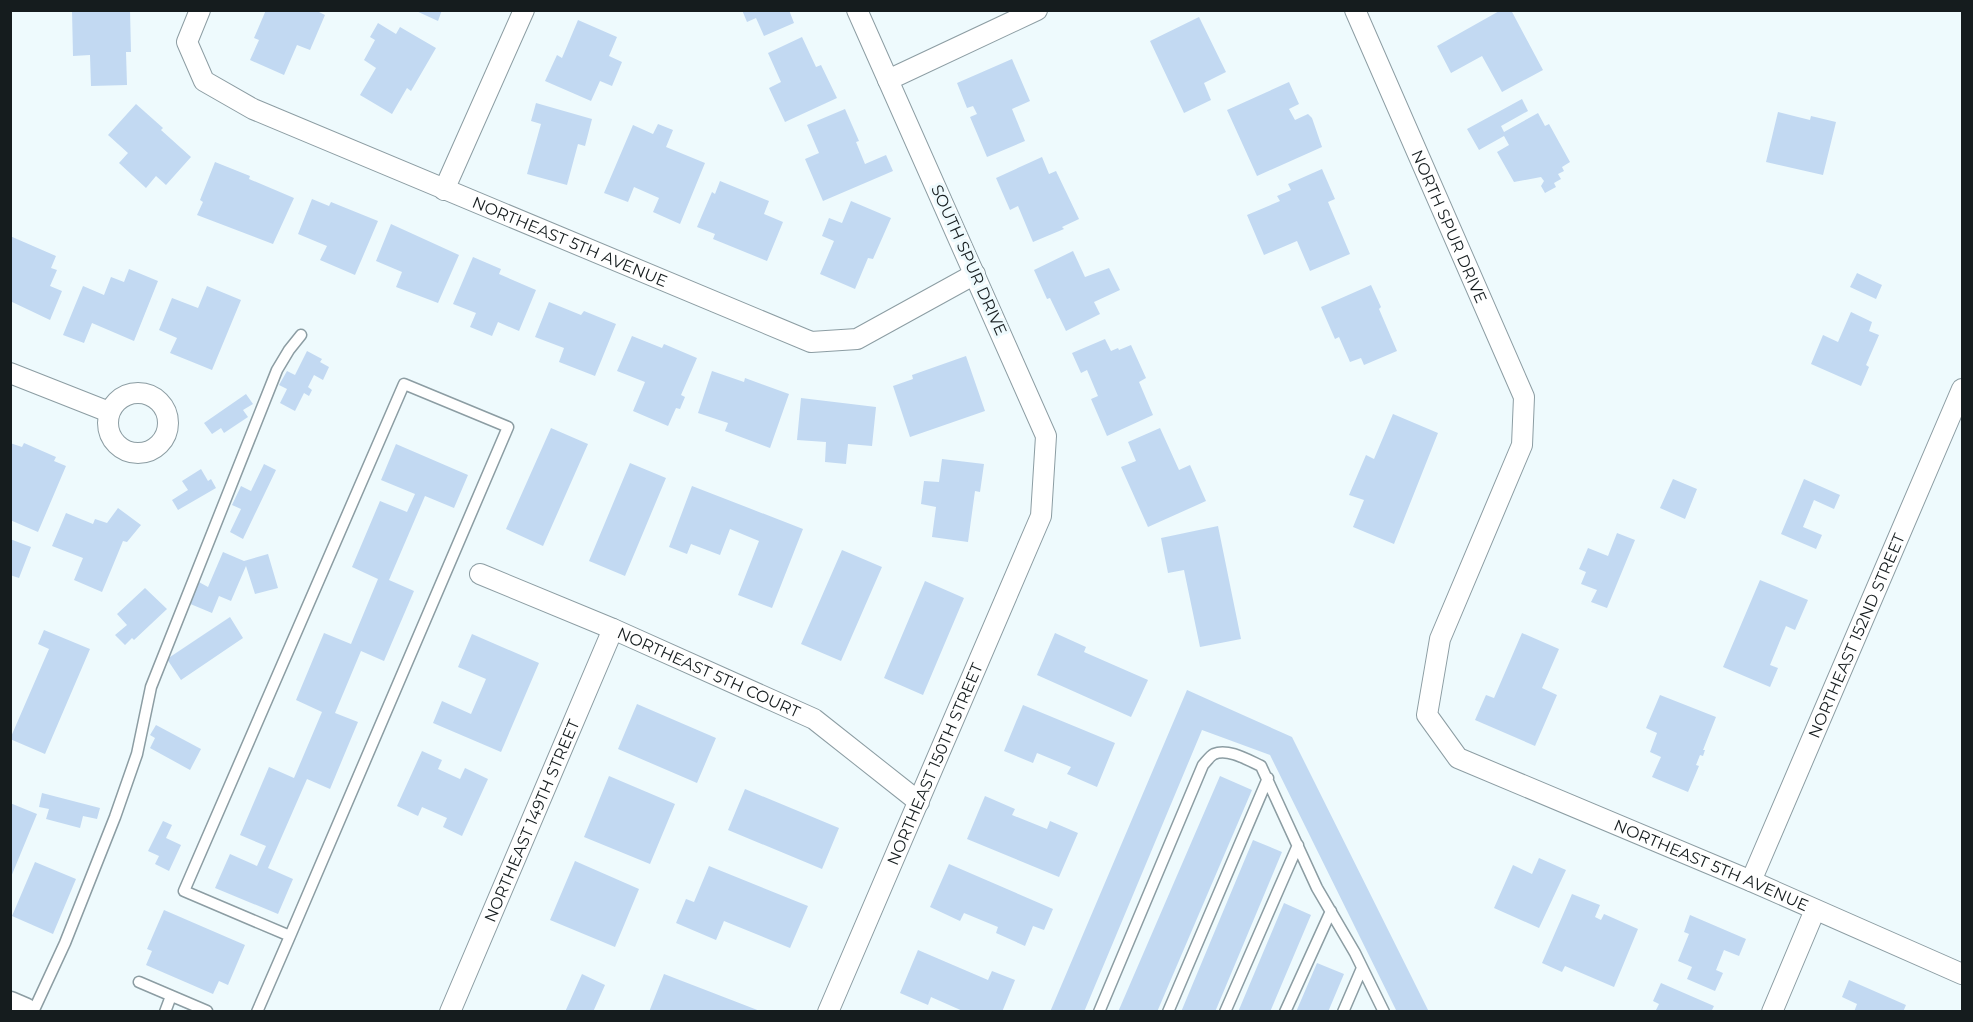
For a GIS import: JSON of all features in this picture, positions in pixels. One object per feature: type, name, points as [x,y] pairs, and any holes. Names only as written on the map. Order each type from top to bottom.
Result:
[{"type":"main road","points":[[10,1006],[24,1011]]},
{"type":"street","name":"NORTHEAST 5TH AVENUE","points":[[200,10],[187,42],[204,81],[253,109],[811,342],[857,339],[975,274]]},
{"type":"street","points":[[444,189],[524,10]]},
{"type":"street","name":"SOUTH SPUR DRIVE","points":[[857,10],[1046,436],[1041,516]]},
{"type":"street","points":[[888,80],[1037,10]]},
{"type":"street","name":"NORTH SPUR DRIVE","points":[[1355,10],[1524,397],[1522,445],[1440,639],[1427,715],[1458,758]]},
{"type":"street","points":[[10,373],[109,412]]},
{"type":"street","name":"NORTHEAST 152ND STREET","points":[[1751,881],[1962,389]]},
{"type":"street","name":"NORTHEAST 150TH STREET","points":[[828,1011],[1041,516]]},
{"type":"street","name":"NORTHEAST 5TH COURT","points":[[480,574],[613,629],[814,719],[919,802]]},
{"type":"street","name":"NORTHEAST 149TH STREET","points":[[450,1011],[613,629]]},
{"type":"street","name":"NORTHEAST 5TH AVENUE","points":[[1458,758],[1751,881],[1962,974]]},
{"type":"street","points":[[1772,1011],[1815,910]]},
{"type":"lane","points":[[33,1011],[65,944],[115,818],[137,754],[151,687],[172,631],[277,370],[301,335]]},
{"type":"lane","points":[[257,1011],[290,936],[508,427],[404,384],[184,891],[290,936]]},
{"type":"lane","points":[[1099,1011],[1203,765],[1212,755],[1225,752],[1261,766],[1317,888],[1384,1011]]},
{"type":"lane","points":[[1168,1011],[1268,778]]},
{"type":"lane","points":[[1225,1011],[1298,845]]},
{"type":"lane","points":[[1285,1011],[1330,911]]},
{"type":"lane","points":[[1343,1011],[1362,968]]},
{"type":"lane","points":[[139,982],[207,1011]]},
{"type":"lane","points":[[165,1011],[171,996]]},
{"type":"building","points":[[72,10],[130,10],[131,52],[126,52],[127,85],[91,86],[90,55],[73,56]]},
{"type":"building","points":[[266,10],[315,10],[325,15],[310,50],[297,45],[284,75],[250,60],[259,40],[254,38]]},
{"type":"building","points":[[414,10],[442,10],[438,21]]},
{"type":"building","points":[[742,10],[789,10],[794,23],[764,36],[756,18],[747,22]]},
{"type":"building","points":[[1501,10],[1511,10],[1543,70],[1502,92],[1482,56],[1451,73],[1437,46]]},
{"type":"building","points":[[1199,17],[1226,72],[1204,83],[1211,100],[1184,113],[1150,41]]},
{"type":"building","points":[[578,20],[617,37],[609,56],[622,62],[612,86],[600,81],[591,101],[545,81],[557,55],[562,58]]},
{"type":"building","points":[[378,23],[396,34],[400,27],[436,48],[411,91],[407,88],[392,114],[360,95],[376,68],[364,60],[375,40],[370,37]]},
{"type":"building","points":[[802,37],[816,67],[821,65],[837,98],[785,122],[769,88],[781,82],[768,53]]},
{"type":"building","points":[[1012,59],[1030,101],[1012,109],[1025,141],[987,157],[970,117],[977,114],[973,106],[967,108],[957,83]]},
{"type":"building","points":[[1289,82],[1299,104],[1289,109],[1295,120],[1308,114],[1312,118],[1322,147],[1257,176],[1227,110]]},
{"type":"building","points":[[1522,99],[1528,111],[1501,126],[1504,132],[1538,113],[1545,126],[1549,124],[1570,162],[1562,167],[1564,171],[1558,174],[1561,179],[1554,183],[1556,187],[1545,193],[1541,186],[1544,181],[1541,177],[1514,182],[1497,152],[1509,145],[1504,136],[1479,150],[1467,129]]},
{"type":"building","points":[[536,103],[592,119],[585,146],[578,144],[567,185],[527,174],[541,124],[531,121]]},
{"type":"building","points":[[136,104],[191,157],[166,185],[156,176],[146,188],[119,163],[128,153],[108,135]]},
{"type":"building","points":[[845,109],[859,141],[856,142],[865,164],[886,155],[893,171],[823,201],[805,159],[819,153],[807,125]]},
{"type":"building","points":[[1778,112],[1810,120],[1811,116],[1836,122],[1823,175],[1766,162]]},
{"type":"building","points":[[658,124],[673,130],[666,147],[705,163],[680,224],[653,212],[659,198],[634,187],[628,202],[604,193],[633,125],[653,134]]},
{"type":"building","points":[[1042,157],[1049,174],[1056,171],[1079,219],[1062,227],[1064,229],[1033,242],[1018,206],[1010,210],[996,178]]},
{"type":"building","points":[[215,162],[294,198],[273,244],[197,215],[203,202],[200,200]]},
{"type":"building","points":[[1322,169],[1335,199],[1328,202],[1350,254],[1310,271],[1297,241],[1264,255],[1247,215],[1280,201],[1277,196],[1291,190],[1288,184]]},
{"type":"building","points":[[720,181],[769,201],[764,214],[783,222],[767,261],[713,239],[715,234],[697,227],[712,192],[715,194]]},
{"type":"building","points":[[312,199],[329,206],[331,202],[378,221],[355,275],[320,260],[327,246],[298,234]]},
{"type":"building","points":[[851,201],[891,218],[873,259],[868,258],[855,289],[820,274],[834,241],[822,236],[829,218],[842,223]]},
{"type":"building","points":[[391,224],[459,255],[438,303],[396,287],[402,272],[376,261]]},
{"type":"building","points":[[10,236],[56,256],[51,268],[57,270],[50,286],[62,291],[50,320],[10,301]]},
{"type":"building","points":[[1073,251],[1085,277],[1109,268],[1120,290],[1094,302],[1100,314],[1066,331],[1050,298],[1047,299],[1034,270]]},
{"type":"building","points":[[473,257],[501,269],[499,274],[536,290],[519,331],[498,322],[492,336],[470,327],[476,313],[453,304]]},
{"type":"building","points":[[129,269],[158,281],[134,341],[92,323],[84,343],[63,335],[83,286],[104,295],[111,277],[124,282]]},
{"type":"building","points":[[1857,273],[1882,285],[1876,299],[1850,287]]},
{"type":"building","points":[[1371,285],[1397,351],[1364,365],[1361,358],[1350,362],[1339,337],[1335,339],[1321,307]]},
{"type":"building","points":[[207,286],[241,300],[212,370],[170,353],[177,338],[159,330],[172,298],[198,308]]},
{"type":"building","points":[[549,302],[581,315],[584,311],[616,324],[595,376],[559,362],[564,348],[535,337]]},
{"type":"building","points":[[1851,312],[1872,322],[1869,331],[1879,335],[1866,365],[1869,367],[1861,386],[1811,364],[1823,335],[1838,342]]},
{"type":"building","points":[[632,336],[662,348],[664,344],[697,358],[681,395],[685,397],[680,409],[676,408],[668,426],[633,411],[645,382],[617,371]]},
{"type":"building","points":[[1105,339],[1111,351],[1131,345],[1146,378],[1139,382],[1153,415],[1107,436],[1091,399],[1098,396],[1087,370],[1081,373],[1072,353]]},
{"type":"building","points":[[307,351],[322,359],[320,362],[329,367],[323,380],[314,375],[308,387],[312,390],[309,396],[304,393],[295,411],[280,403],[287,389],[279,385],[287,371],[295,375]]},
{"type":"building","points":[[966,356],[985,411],[910,437],[893,386],[913,379],[912,375]]},
{"type":"building","points":[[712,371],[744,382],[745,378],[789,394],[770,448],[725,431],[728,423],[698,413]]},
{"type":"building","points":[[246,394],[253,404],[243,410],[248,417],[224,433],[221,428],[212,434],[204,423]]},
{"type":"building","points":[[801,398],[876,407],[872,446],[848,444],[846,464],[825,462],[826,442],[797,440]]},
{"type":"building","points":[[1393,414],[1438,433],[1394,544],[1353,527],[1364,500],[1349,495],[1366,455],[1374,459]]},
{"type":"building","points":[[551,428],[588,444],[543,546],[506,529]]},
{"type":"building","points":[[1160,428],[1179,470],[1190,465],[1206,501],[1148,527],[1121,467],[1136,461],[1128,442]]},
{"type":"building","points":[[10,443],[22,447],[24,443],[56,457],[54,461],[66,466],[38,532],[10,520]]},
{"type":"building","points":[[396,444],[468,475],[454,508],[425,496],[389,580],[414,591],[384,661],[361,651],[335,713],[358,722],[330,789],[307,779],[268,868],[293,879],[278,914],[215,888],[230,854],[257,866],[266,846],[240,835],[269,767],[294,778],[322,712],[296,700],[324,633],[351,644],[378,579],[352,567],[380,501],[407,512],[415,494],[381,480]]},
{"type":"building","points":[[942,459],[984,464],[980,492],[975,491],[968,542],[932,537],[936,507],[921,504],[924,481],[939,482]]},
{"type":"building","points":[[630,463],[666,478],[625,576],[589,561]]},
{"type":"building","points":[[264,464],[276,470],[243,539],[230,532],[241,509],[232,505],[241,486],[251,491]]},
{"type":"building","points":[[201,469],[208,481],[211,479],[216,488],[178,510],[172,500],[188,490],[182,481]]},
{"type":"building","points":[[1673,479],[1697,489],[1685,519],[1660,508]]},
{"type":"building","points":[[1804,479],[1840,495],[1834,509],[1814,500],[1803,527],[1822,535],[1816,549],[1781,534]]},
{"type":"building","points":[[692,486],[803,529],[772,608],[738,595],[759,541],[730,529],[720,555],[691,544],[687,554],[669,547]]},
{"type":"building","points":[[118,508],[141,525],[127,542],[123,541],[102,592],[74,580],[83,558],[52,546],[66,513],[93,524],[95,519],[107,523]]},
{"type":"building","points":[[1218,526],[1241,639],[1200,647],[1184,570],[1168,573],[1161,538]]},
{"type":"building","points":[[1617,533],[1635,540],[1607,608],[1591,602],[1597,590],[1581,584],[1586,572],[1579,569],[1588,548],[1608,556]]},
{"type":"building","points":[[10,539],[31,547],[19,578],[10,575]]},
{"type":"building","points":[[842,550],[882,567],[841,661],[801,644]]},
{"type":"building","points":[[223,552],[244,561],[268,554],[278,588],[255,594],[246,566],[231,601],[219,596],[212,613],[188,603],[197,581],[208,587]]},
{"type":"building","points":[[1760,580],[1808,600],[1795,630],[1786,626],[1770,665],[1778,668],[1770,687],[1723,667]]},
{"type":"building","points":[[925,581],[964,598],[923,695],[884,678]]},
{"type":"building","points":[[145,588],[167,609],[134,640],[132,638],[125,645],[115,635],[127,625],[117,614]]},
{"type":"building","points":[[230,617],[243,638],[181,680],[167,659]]},
{"type":"building","points":[[44,630],[90,649],[45,754],[10,739],[49,649],[38,644]]},
{"type":"building","points":[[1055,633],[1086,647],[1084,652],[1148,680],[1131,717],[1037,675]]},
{"type":"building","points":[[1522,633],[1559,649],[1542,688],[1557,695],[1535,746],[1475,720],[1486,695],[1494,698]]},
{"type":"building","points":[[472,634],[539,663],[501,752],[433,723],[442,701],[471,714],[486,679],[458,667]]},
{"type":"building","points":[[1187,690],[1292,737],[1429,1012],[1397,1012],[1270,755],[1202,730],[1084,1012],[1050,1012]]},
{"type":"building","points":[[1660,695],[1716,717],[1703,750],[1705,750],[1703,756],[1700,755],[1696,765],[1699,766],[1688,792],[1652,777],[1661,757],[1650,752],[1657,733],[1646,728]]},
{"type":"building","points":[[637,704],[716,738],[697,783],[618,749]]},
{"type":"building","points":[[1023,705],[1115,743],[1097,787],[1067,774],[1071,767],[1037,753],[1033,763],[1004,751]]},
{"type":"building","points":[[156,725],[201,749],[190,770],[150,748],[155,738],[150,735]]},
{"type":"building","points":[[422,751],[442,760],[438,769],[460,779],[465,768],[488,779],[462,836],[443,827],[447,818],[422,807],[418,816],[397,806]]},
{"type":"building","points":[[609,776],[675,804],[650,864],[584,837]]},
{"type":"building","points":[[1220,776],[1252,790],[1157,1012],[1118,1012]]},
{"type":"building","points":[[745,789],[839,828],[822,869],[728,830]]},
{"type":"building","points":[[42,793],[100,808],[97,819],[83,816],[80,828],[46,819],[49,809],[39,807]]},
{"type":"building","points":[[985,796],[1015,809],[1012,815],[1047,829],[1050,821],[1078,833],[1059,877],[967,839]]},
{"type":"building","points":[[10,803],[37,814],[11,877],[10,877]]},
{"type":"building","points":[[163,821],[172,825],[166,838],[181,845],[169,871],[155,864],[159,856],[148,851]]},
{"type":"building","points":[[1253,840],[1282,852],[1215,1012],[1181,1012]]},
{"type":"building","points":[[1539,858],[1566,870],[1539,928],[1494,908],[1513,865],[1532,874]]},
{"type":"building","points":[[575,861],[639,889],[615,947],[550,920]]},
{"type":"building","points":[[35,862],[76,879],[53,934],[12,916]]},
{"type":"building","points":[[949,864],[1053,909],[1044,930],[1033,926],[1025,946],[996,933],[998,927],[964,913],[960,921],[930,907]]},
{"type":"building","points":[[709,866],[808,906],[790,948],[724,921],[716,940],[676,923],[686,899],[694,902]]},
{"type":"building","points":[[1572,894],[1600,905],[1595,917],[1601,920],[1604,914],[1638,929],[1614,987],[1565,966],[1562,972],[1542,963]]},
{"type":"building","points":[[1284,903],[1311,915],[1270,1012],[1238,1012]]},
{"type":"building","points":[[164,910],[245,945],[228,985],[219,981],[213,994],[146,965],[152,951],[147,949]]},
{"type":"building","points":[[1690,915],[1746,939],[1739,956],[1724,950],[1716,970],[1723,973],[1715,991],[1687,979],[1692,967],[1678,961],[1689,934],[1684,932]]},
{"type":"building","points":[[918,950],[988,980],[992,971],[1015,980],[1002,1012],[965,1012],[931,997],[928,1005],[900,993]]},
{"type":"building","points":[[1317,963],[1344,974],[1328,1012],[1296,1012]]},
{"type":"building","points":[[582,974],[605,985],[593,1012],[565,1012]]},
{"type":"building","points":[[664,974],[760,1011],[760,1012],[649,1012]]},
{"type":"building","points":[[1849,980],[1906,1005],[1903,1012],[1854,1012],[1857,1004],[1842,997]]},
{"type":"building","points":[[1661,983],[1714,1006],[1711,1012],[1655,1012],[1659,1004],[1653,1001]]}]
